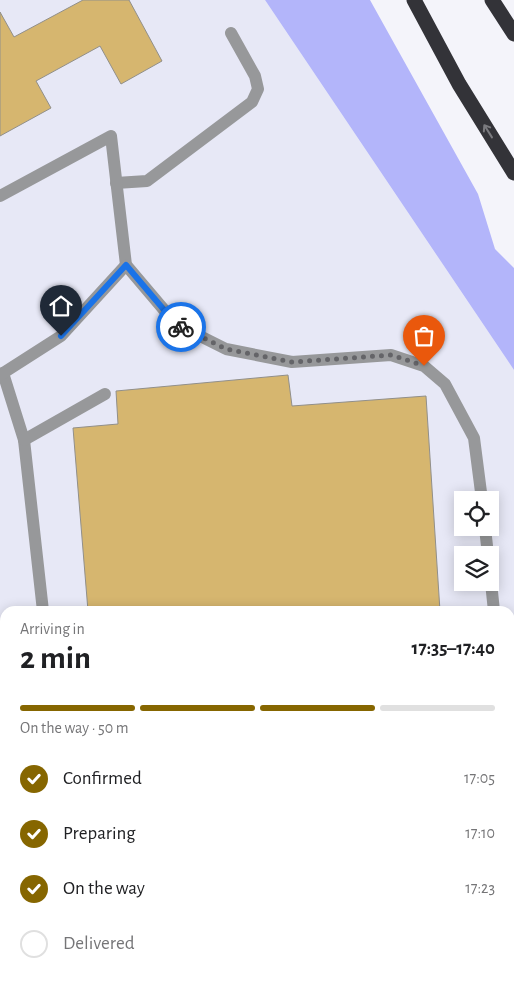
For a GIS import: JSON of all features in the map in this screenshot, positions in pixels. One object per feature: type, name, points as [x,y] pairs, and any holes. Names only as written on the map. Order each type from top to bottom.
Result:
[{"type":"highway","points":[[414,0],[459,84],[514,173]]},
{"type":"highway","points":[[492,0],[514,34]]},
{"type":"street","points":[[116,183],[147,181],[252,102],[258,89],[255,76],[230,32]]},
{"type":"street","points":[[0,196],[111,136],[126,265],[176,324],[226,349],[292,362],[392,355],[424,366],[445,384],[474,438],[481,491]]},
{"type":"street","points":[[41,606],[24,440],[2,374],[61,336],[126,265]]},
{"type":"street","points":[[24,440],[105,394]]},
{"type":"street","points":[[492,591],[493,606]]},
{"type":"shaded area","points":[[0,0],[265,0],[514,370],[514,606],[0,606]]},
{"type":"shaded area","points":[[265,0],[370,0],[478,194],[495,249],[514,268],[514,370]]},
{"type":"building","points":[[83,0],[129,0],[162,61],[121,84],[100,46],[36,81],[51,108],[0,136],[0,12],[14,37]]},
{"type":"building","points":[[288,375],[292,406],[426,396],[440,606],[88,606],[73,428],[118,424],[116,391]]},
{"type":"way so far","points":[[181,327],[226,349],[292,362],[392,355],[424,366]]},
{"type":"route","points":[[61,336],[126,265],[176,324],[181,327]]}]
